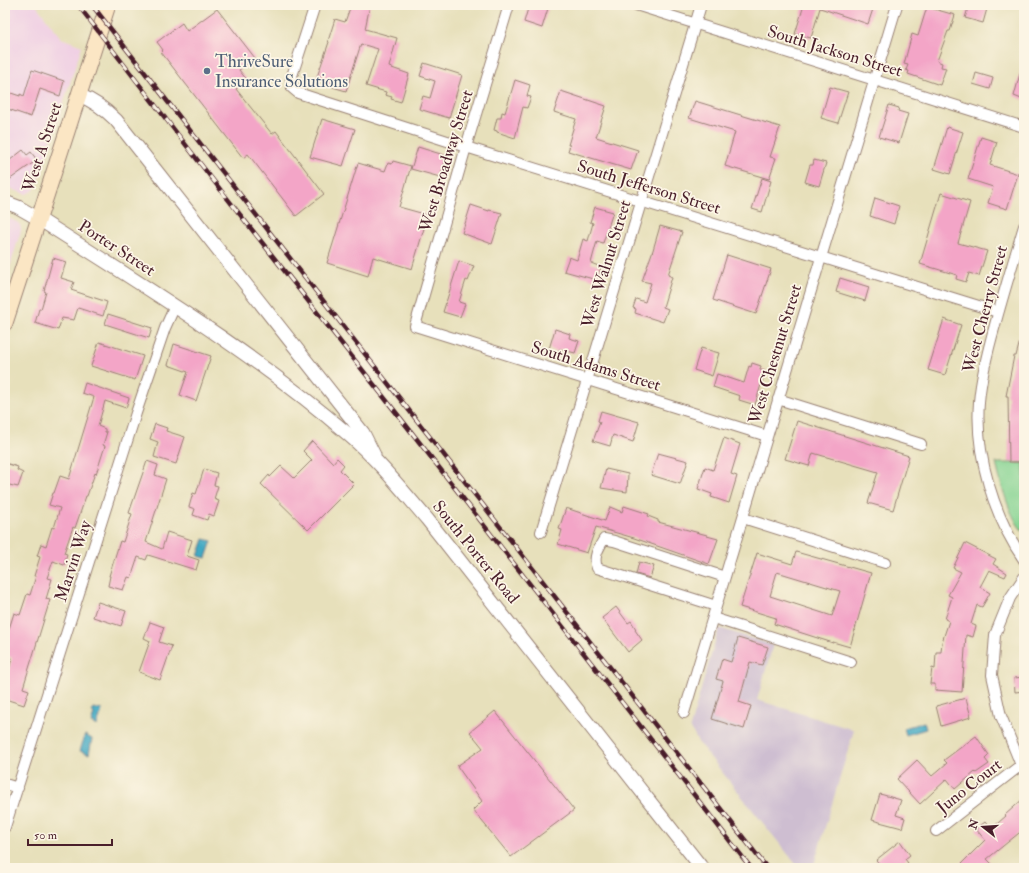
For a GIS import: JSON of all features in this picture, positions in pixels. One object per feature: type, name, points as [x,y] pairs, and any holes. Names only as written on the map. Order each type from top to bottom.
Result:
[{"type":"main road","name":"West A Street","points":[[5,323],[108,5]]},
{"type":"street","name":"South Jefferson Street","points":[[315,5],[291,79],[292,88],[298,93],[466,147],[998,312]]},
{"type":"street","name":"West Broadway Street","points":[[415,326],[466,147],[509,5]]},
{"type":"street","name":"South Jackson Street","points":[[636,5],[1024,127]]},
{"type":"street","name":"West Walnut Street","points":[[541,532],[642,202],[666,116],[701,5]]},
{"type":"street","name":"West Chestnut Street","points":[[684,713],[897,5]]},
{"type":"street","points":[[79,95],[94,102],[107,111],[116,120],[364,433],[380,465]]},
{"type":"street","name":"Porter Street","points":[[5,202],[18,207],[39,219],[175,306]]},
{"type":"street","name":"West Cherry Street","points":[[1024,226],[986,358],[979,403],[980,441],[985,471],[996,506],[1010,536],[1024,560]]},
{"type":"street","name":"South Porter Road","points":[[175,306],[254,360],[299,394],[350,436],[380,465],[462,562],[702,868]]},
{"type":"street","name":"Marvin Way","points":[[5,827],[139,406],[165,328],[175,306]]},
{"type":"street","name":"South Adams Street","points":[[415,326],[767,436]]},
{"type":"street","points":[[778,399],[920,444]]},
{"type":"street","points":[[742,518],[885,563]]},
{"type":"street","points":[[716,606],[597,568],[594,561],[604,539],[725,577]]},
{"type":"street","points":[[1023,766],[1001,716],[992,675],[995,635],[1010,598],[1024,577]]},
{"type":"street","points":[[713,618],[851,662]]},
{"type":"street","name":"Juno Court","points":[[936,831],[1023,766]]},
{"type":"street","points":[[5,784],[18,788]]},
{"type":"shaded area","points":[[5,5],[36,5],[61,38],[82,46],[36,187],[33,191],[26,194],[5,187]]},
{"type":"shaded area","points":[[5,217],[17,222],[20,225],[21,230],[5,283]]},
{"type":"shaded area","points":[[719,628],[773,645],[757,700],[854,730],[813,868],[799,868],[698,742],[690,727]]},
{"type":"green space","points":[[996,463],[1024,463],[1024,532],[1014,519],[1010,510]]},
{"type":"water","points":[[204,539],[212,541],[206,558],[198,556]]},
{"type":"water","points":[[93,708],[102,710],[97,726],[91,723],[94,714],[92,711]]},
{"type":"water","points":[[924,722],[926,729],[906,735],[904,728]]},
{"type":"water","points":[[85,735],[92,739],[89,754],[80,751]]},
{"type":"building","points":[[351,5],[370,5],[365,29],[397,38],[389,67],[409,74],[401,102],[391,99],[392,97],[385,95],[386,92],[366,86],[378,49],[361,44],[346,91],[326,85],[327,80],[317,77],[335,19],[345,22]]},
{"type":"building","points":[[529,5],[549,5],[542,28],[524,22]]},
{"type":"building","points":[[804,5],[861,5],[873,9],[868,24],[820,8],[811,38],[795,34]]},
{"type":"building","points":[[969,5],[988,5],[983,23],[965,18]]},
{"type":"building","points":[[927,7],[955,15],[937,61],[942,63],[941,67],[946,68],[940,85],[908,74],[909,71],[906,70],[908,65],[904,64],[912,34],[918,36]]},
{"type":"building","points":[[217,9],[255,58],[239,70],[247,80],[236,89],[272,134],[276,131],[324,194],[296,216],[248,154],[243,158],[161,52],[163,50],[157,42],[182,23],[187,31]]},
{"type":"building","points":[[424,63],[462,75],[449,118],[419,109],[423,96],[430,98],[435,81],[420,76]]},
{"type":"building","points":[[32,70],[64,81],[60,96],[40,89],[31,117],[5,108],[5,91],[24,96]]},
{"type":"building","points":[[1021,70],[1024,70],[1024,100],[1014,96]]},
{"type":"building","points":[[976,73],[993,78],[990,89],[973,84]]},
{"type":"building","points":[[515,80],[530,85],[527,96],[531,97],[527,108],[523,107],[515,138],[494,130],[497,118],[501,118],[502,112],[505,113]]},
{"type":"building","points":[[830,87],[848,92],[838,123],[821,118]]},
{"type":"building","points":[[561,91],[606,106],[596,137],[638,150],[631,170],[568,151],[570,145],[568,145],[576,119],[554,112]]},
{"type":"building","points":[[695,101],[780,127],[770,157],[776,158],[769,179],[725,166],[735,132],[689,118]]},
{"type":"building","points":[[889,105],[899,108],[898,111],[908,114],[899,143],[879,137]]},
{"type":"building","points":[[322,119],[355,129],[343,166],[310,157]]},
{"type":"building","points":[[947,127],[963,132],[950,174],[934,169]]},
{"type":"building","points":[[981,137],[997,142],[990,165],[1018,174],[1007,209],[988,203],[993,187],[968,179]]},
{"type":"building","points":[[418,147],[447,156],[440,177],[411,169]]},
{"type":"building","points":[[23,150],[27,155],[31,152],[37,160],[9,180],[5,175],[5,164]]},
{"type":"building","points":[[814,160],[826,163],[819,186],[805,182],[810,165],[813,165]]},
{"type":"building","points":[[393,161],[411,166],[399,207],[428,215],[412,269],[373,257],[368,276],[327,263],[358,163],[385,171],[388,163],[392,164]]},
{"type":"building","points":[[762,178],[771,181],[762,212],[752,209]]},
{"type":"building","points":[[941,193],[970,202],[958,243],[987,251],[979,276],[969,273],[966,282],[956,279],[957,275],[920,264]]},
{"type":"building","points":[[875,198],[899,206],[894,224],[870,216]]},
{"type":"building","points":[[471,205],[489,211],[502,213],[492,244],[462,233]]},
{"type":"building","points":[[595,207],[613,212],[603,243],[597,241],[591,263],[601,267],[597,280],[564,271],[569,257],[577,260],[583,239],[588,241],[593,223],[590,222]]},
{"type":"building","points":[[660,226],[682,232],[668,275],[672,277],[663,307],[668,309],[663,322],[635,313],[636,309],[633,308],[636,299],[645,302],[651,283],[642,281]]},
{"type":"building","points":[[727,255],[771,269],[756,314],[713,300]]},
{"type":"building","points":[[53,258],[66,262],[61,278],[74,282],[71,290],[107,302],[103,316],[78,308],[74,320],[62,318],[58,330],[35,323],[46,292],[44,291]]},
{"type":"building","points":[[459,261],[474,266],[468,281],[466,280],[459,302],[465,304],[460,317],[443,312]]},
{"type":"building","points":[[840,278],[869,287],[865,301],[836,292]]},
{"type":"building","points":[[108,314],[152,328],[149,338],[105,324]]},
{"type":"building","points":[[944,319],[961,325],[945,375],[928,370]]},
{"type":"building","points":[[555,329],[570,334],[569,338],[579,341],[575,353],[560,349],[559,352],[549,349]]},
{"type":"building","points":[[1021,337],[1024,338],[1024,462],[1009,462],[1008,396],[1006,396],[1014,356],[1016,356]]},
{"type":"building","points":[[99,342],[143,356],[135,380],[91,366]]},
{"type":"building","points":[[174,344],[211,356],[196,401],[180,395],[188,372],[168,365]]},
{"type":"building","points":[[701,348],[719,353],[712,376],[694,370]]},
{"type":"building","points":[[752,363],[761,366],[760,370],[765,371],[755,405],[739,400],[740,396],[713,387],[717,374],[744,383],[749,366],[751,367]]},
{"type":"building","points":[[85,383],[129,398],[126,408],[105,401],[98,426],[105,429],[105,432],[107,432],[103,445],[105,446],[96,474],[95,473],[75,528],[73,527],[64,553],[67,554],[64,565],[53,561],[47,578],[52,579],[46,599],[50,600],[23,688],[29,690],[24,705],[5,699],[5,676],[7,676],[12,658],[5,655],[5,631],[8,632],[14,613],[20,615],[27,594],[30,595],[36,576],[34,576],[40,557],[37,556],[41,544],[46,546],[52,527],[54,528],[60,508],[49,505],[60,476],[69,479],[94,397],[82,393]]},
{"type":"building","points":[[601,411],[639,422],[633,442],[613,435],[610,446],[593,441],[600,422],[598,421]]},
{"type":"building","points":[[797,421],[909,456],[893,510],[868,503],[878,472],[813,453],[809,466],[785,459]]},
{"type":"building","points":[[155,424],[167,428],[166,431],[185,437],[176,464],[154,457],[158,442],[150,439]]},
{"type":"building","points":[[724,438],[740,444],[731,474],[737,476],[729,503],[711,497],[712,494],[698,489],[705,467],[713,470]]},
{"type":"building","points":[[312,441],[333,463],[337,458],[344,465],[340,470],[354,484],[308,530],[261,484],[269,475],[270,477],[281,466],[294,478],[312,460],[303,451]]},
{"type":"building","points":[[658,453],[688,461],[680,484],[651,475]]},
{"type":"building","points":[[147,461],[158,465],[155,475],[166,479],[146,542],[162,549],[167,532],[192,540],[187,556],[199,560],[196,570],[148,555],[146,560],[138,557],[131,578],[128,577],[123,590],[108,586],[109,576],[120,541],[123,542],[132,514],[129,513]]},
{"type":"building","points":[[5,463],[18,467],[17,470],[23,473],[18,487],[5,484]]},
{"type":"building","points":[[204,469],[217,473],[214,485],[218,486],[214,499],[219,501],[214,516],[209,514],[207,520],[193,515],[195,509],[189,507],[193,493],[196,494]]},
{"type":"building","points":[[606,469],[628,474],[627,492],[601,488]]},
{"type":"building","points":[[624,506],[649,514],[648,516],[658,520],[658,522],[718,539],[709,564],[634,538],[596,527],[587,553],[558,544],[562,530],[559,529],[566,508],[605,521],[610,507],[622,512]]},
{"type":"building","points":[[965,543],[996,559],[993,564],[1007,573],[1005,577],[989,570],[980,587],[990,593],[982,607],[977,605],[971,624],[976,626],[973,637],[966,635],[962,692],[935,690],[935,684],[930,684],[932,668],[935,669],[936,652],[941,652],[942,642],[949,621],[945,619],[952,597],[948,595],[961,572],[953,568]]},
{"type":"building","points":[[796,552],[871,573],[850,647],[774,624],[776,618],[740,607],[757,553],[792,564]],"holes":[[[777,572],[840,591],[832,616],[770,596]]]},
{"type":"building","points":[[639,562],[654,566],[650,578],[636,574]]},
{"type":"building","points":[[98,602],[126,611],[121,626],[93,617]]},
{"type":"building","points":[[616,607],[628,623],[631,621],[642,640],[628,652],[602,618]]},
{"type":"building","points":[[150,622],[164,627],[159,642],[172,646],[160,680],[139,672],[150,641],[144,638]]},
{"type":"building","points":[[738,638],[768,647],[762,665],[750,662],[739,702],[751,706],[744,729],[712,719],[723,681],[716,679],[722,659],[731,662]]},
{"type":"building","points":[[1024,677],[1024,691],[1015,692],[1014,678]]},
{"type":"building","points":[[966,698],[971,717],[941,726],[936,706]]},
{"type":"building","points":[[495,711],[574,810],[511,857],[473,810],[482,801],[457,766],[483,748],[470,732]]},
{"type":"building","points":[[976,736],[989,755],[985,759],[989,764],[976,773],[975,772],[955,789],[947,779],[920,804],[897,779],[917,760],[932,776],[947,763],[944,760]]},
{"type":"building","points":[[880,794],[901,800],[896,815],[905,818],[902,828],[872,820]]},
{"type":"building","points":[[1024,798],[1024,829],[987,859],[996,868],[966,868],[962,863],[985,840],[976,829],[985,822],[991,829]]},
{"type":"building","points":[[900,841],[910,855],[905,859],[908,863],[902,868],[883,868],[876,860]]},
{"type":"railway","points":[[78,5],[223,193],[751,868]]},
{"type":"railway","points":[[92,5],[767,868]]},
{"type":"place","name":"ThriveSure Insurance Solutions","points":[[207,71]]}]
